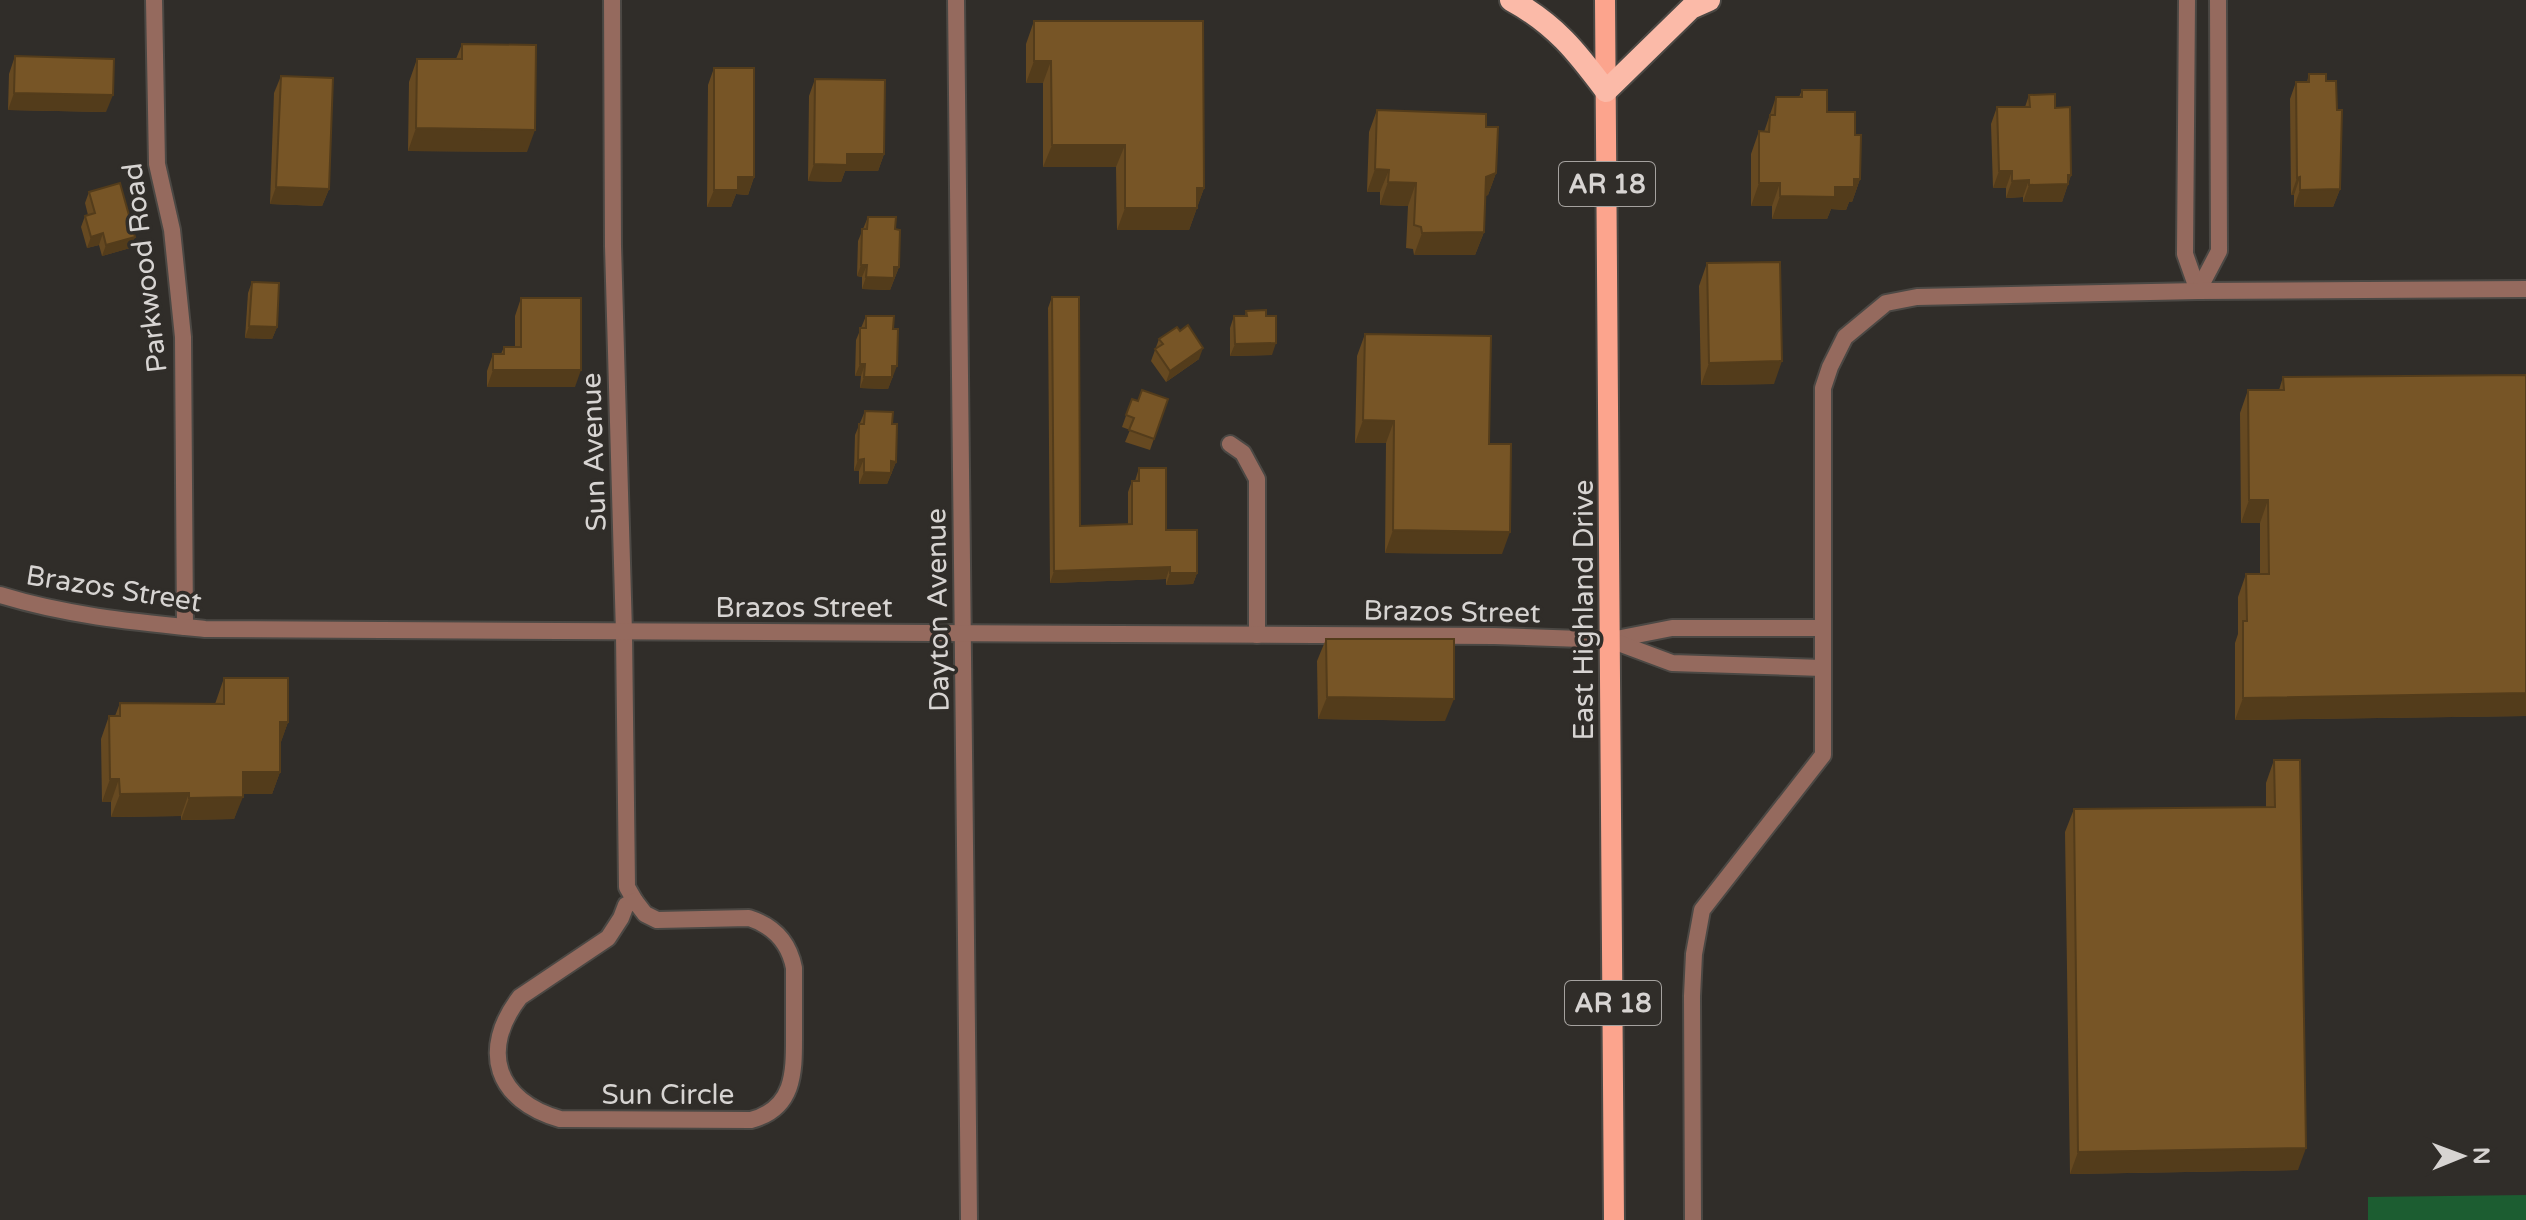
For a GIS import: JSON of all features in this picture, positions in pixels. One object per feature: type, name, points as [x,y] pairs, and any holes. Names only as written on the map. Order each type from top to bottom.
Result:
[{"type":"highway","points":[[1511,0],[1534,12],[1560,34],[1606,91],[1691,8],[1709,0]]},
{"type":"main road","name":"East Highland Drive","points":[[1605,0],[1614,1220]]},
{"type":"street","name":"Parkwood Road","points":[[154,0],[157,164],[172,230],[183,337],[185,627]]},
{"type":"street","name":"Sun Avenue","points":[[612,0],[613,270],[624,633],[627,887],[635,901]]},
{"type":"street","name":"Dayton Avenue","points":[[956,0],[969,1220]]},
{"type":"street","points":[[2187,0],[2185,254],[2198,291]]},
{"type":"street","points":[[2198,291],[2219,251],[2218,0]]},
{"type":"street","points":[[1693,1220],[1692,996],[1694,954],[1702,910],[1823,755],[1823,388],[1845,337],[1886,303],[1917,297],[2526,289]]},
{"type":"street","points":[[1230,444],[1243,453],[1257,479],[1257,635]]},
{"type":"street","name":"Brazos Street","points":[[0,595],[100,618],[185,627],[624,633],[1494,636],[1611,640]]},
{"type":"street","points":[[1611,640],[1672,628],[1823,628]]},
{"type":"street","points":[[1611,640],[1672,663],[1822,668]]},
{"type":"street","name":"Sun Circle","points":[[635,901],[645,914],[657,920],[749,918],[780,935],[792,955],[794,968],[794,1073],[787,1093],[773,1111],[751,1120],[560,1119],[538,1113],[509,1089],[499,1070],[496,1050],[500,1030],[514,1004],[608,938],[626,905],[635,901]]},
{"type":"green space","points":[[2526,1195],[2526,1220],[2368,1220],[2368,1197]]},
{"type":"building","points":[[1034,21],[1203,21],[1204,188],[1197,188],[1197,208],[1125,208],[1125,145],[1052,145],[1051,61],[1034,61]]},
{"type":"building","points":[[462,44],[536,45],[535,130],[416,128],[417,59],[462,59]]},
{"type":"building","points":[[15,56],[114,59],[113,95],[14,93]]},
{"type":"building","points":[[714,68],[754,68],[754,177],[738,177],[738,190],[714,190]]},
{"type":"building","points":[[2309,74],[2326,74],[2326,81],[2336,81],[2337,110],[2342,110],[2340,189],[2300,190],[2300,177],[2297,178],[2296,82],[2309,82]]},
{"type":"building","points":[[281,76],[333,78],[329,189],[276,187]]},
{"type":"building","points":[[815,79],[885,80],[884,154],[847,154],[847,165],[814,164]]},
{"type":"building","points":[[1802,90],[1827,90],[1827,112],[1855,112],[1855,135],[1861,135],[1860,179],[1854,179],[1854,187],[1835,187],[1835,197],[1780,196],[1780,183],[1759,183],[1759,131],[1769,132],[1770,115],[1775,115],[1776,97],[1802,97]]},
{"type":"building","points":[[2055,94],[2055,108],[2070,107],[2071,175],[2068,175],[2068,184],[2029,185],[2029,180],[2012,181],[2012,171],[1999,171],[1997,107],[2030,107],[2029,95]]},
{"type":"building","points":[[1377,110],[1486,114],[1486,127],[1498,127],[1496,173],[1486,177],[1484,232],[1422,233],[1421,227],[1414,225],[1416,183],[1388,182],[1389,170],[1375,169]]},
{"type":"building","points":[[120,183],[135,237],[106,245],[103,233],[91,237],[85,216],[95,213],[89,192]]},
{"type":"building","points":[[868,217],[896,217],[895,229],[900,230],[899,267],[894,267],[894,278],[866,277],[867,265],[861,265],[862,229],[867,229]]},
{"type":"building","points":[[1780,262],[1782,361],[1709,363],[1707,263]]},
{"type":"building","points":[[252,282],[279,283],[277,327],[249,326]]},
{"type":"building","points":[[1052,297],[1079,297],[1080,526],[1132,524],[1132,481],[1139,481],[1139,468],[1166,468],[1166,530],[1197,530],[1197,573],[1170,573],[1170,567],[1054,571]]},
{"type":"building","points":[[521,298],[581,298],[581,370],[493,370],[493,354],[504,354],[504,347],[521,347]]},
{"type":"building","points":[[1266,310],[1266,316],[1276,316],[1276,343],[1235,344],[1234,316],[1247,316],[1246,311]]},
{"type":"building","points":[[866,316],[894,316],[893,329],[898,329],[897,366],[892,366],[892,377],[864,377],[865,364],[860,364],[860,328],[866,328]]},
{"type":"building","points":[[1188,325],[1203,348],[1170,371],[1155,349],[1163,344],[1159,339],[1177,327],[1180,331]]},
{"type":"building","points":[[1365,334],[1491,336],[1489,444],[1511,444],[1510,532],[1393,530],[1394,421],[1363,420]]},
{"type":"building","points":[[2526,375],[2526,693],[2243,698],[2246,574],[2269,574],[2268,500],[2249,500],[2248,390],[2284,390],[2283,377]]},
{"type":"building","points":[[1142,390],[1168,399],[1154,439],[1129,430],[1134,418],[1126,415],[1132,399],[1138,401]]},
{"type":"building","points":[[865,411],[893,412],[892,424],[897,424],[896,462],[891,461],[891,473],[864,472],[864,459],[858,460],[859,424],[864,424]]},
{"type":"building","points":[[1326,639],[1454,639],[1454,699],[1327,697]]},
{"type":"building","points":[[224,678],[288,678],[288,722],[280,722],[280,772],[243,772],[243,797],[189,798],[189,793],[120,794],[119,779],[110,779],[109,716],[120,716],[120,703],[224,704]]},
{"type":"building","points":[[2274,760],[2300,760],[2306,1148],[2078,1152],[2074,809],[2275,807]]}]
